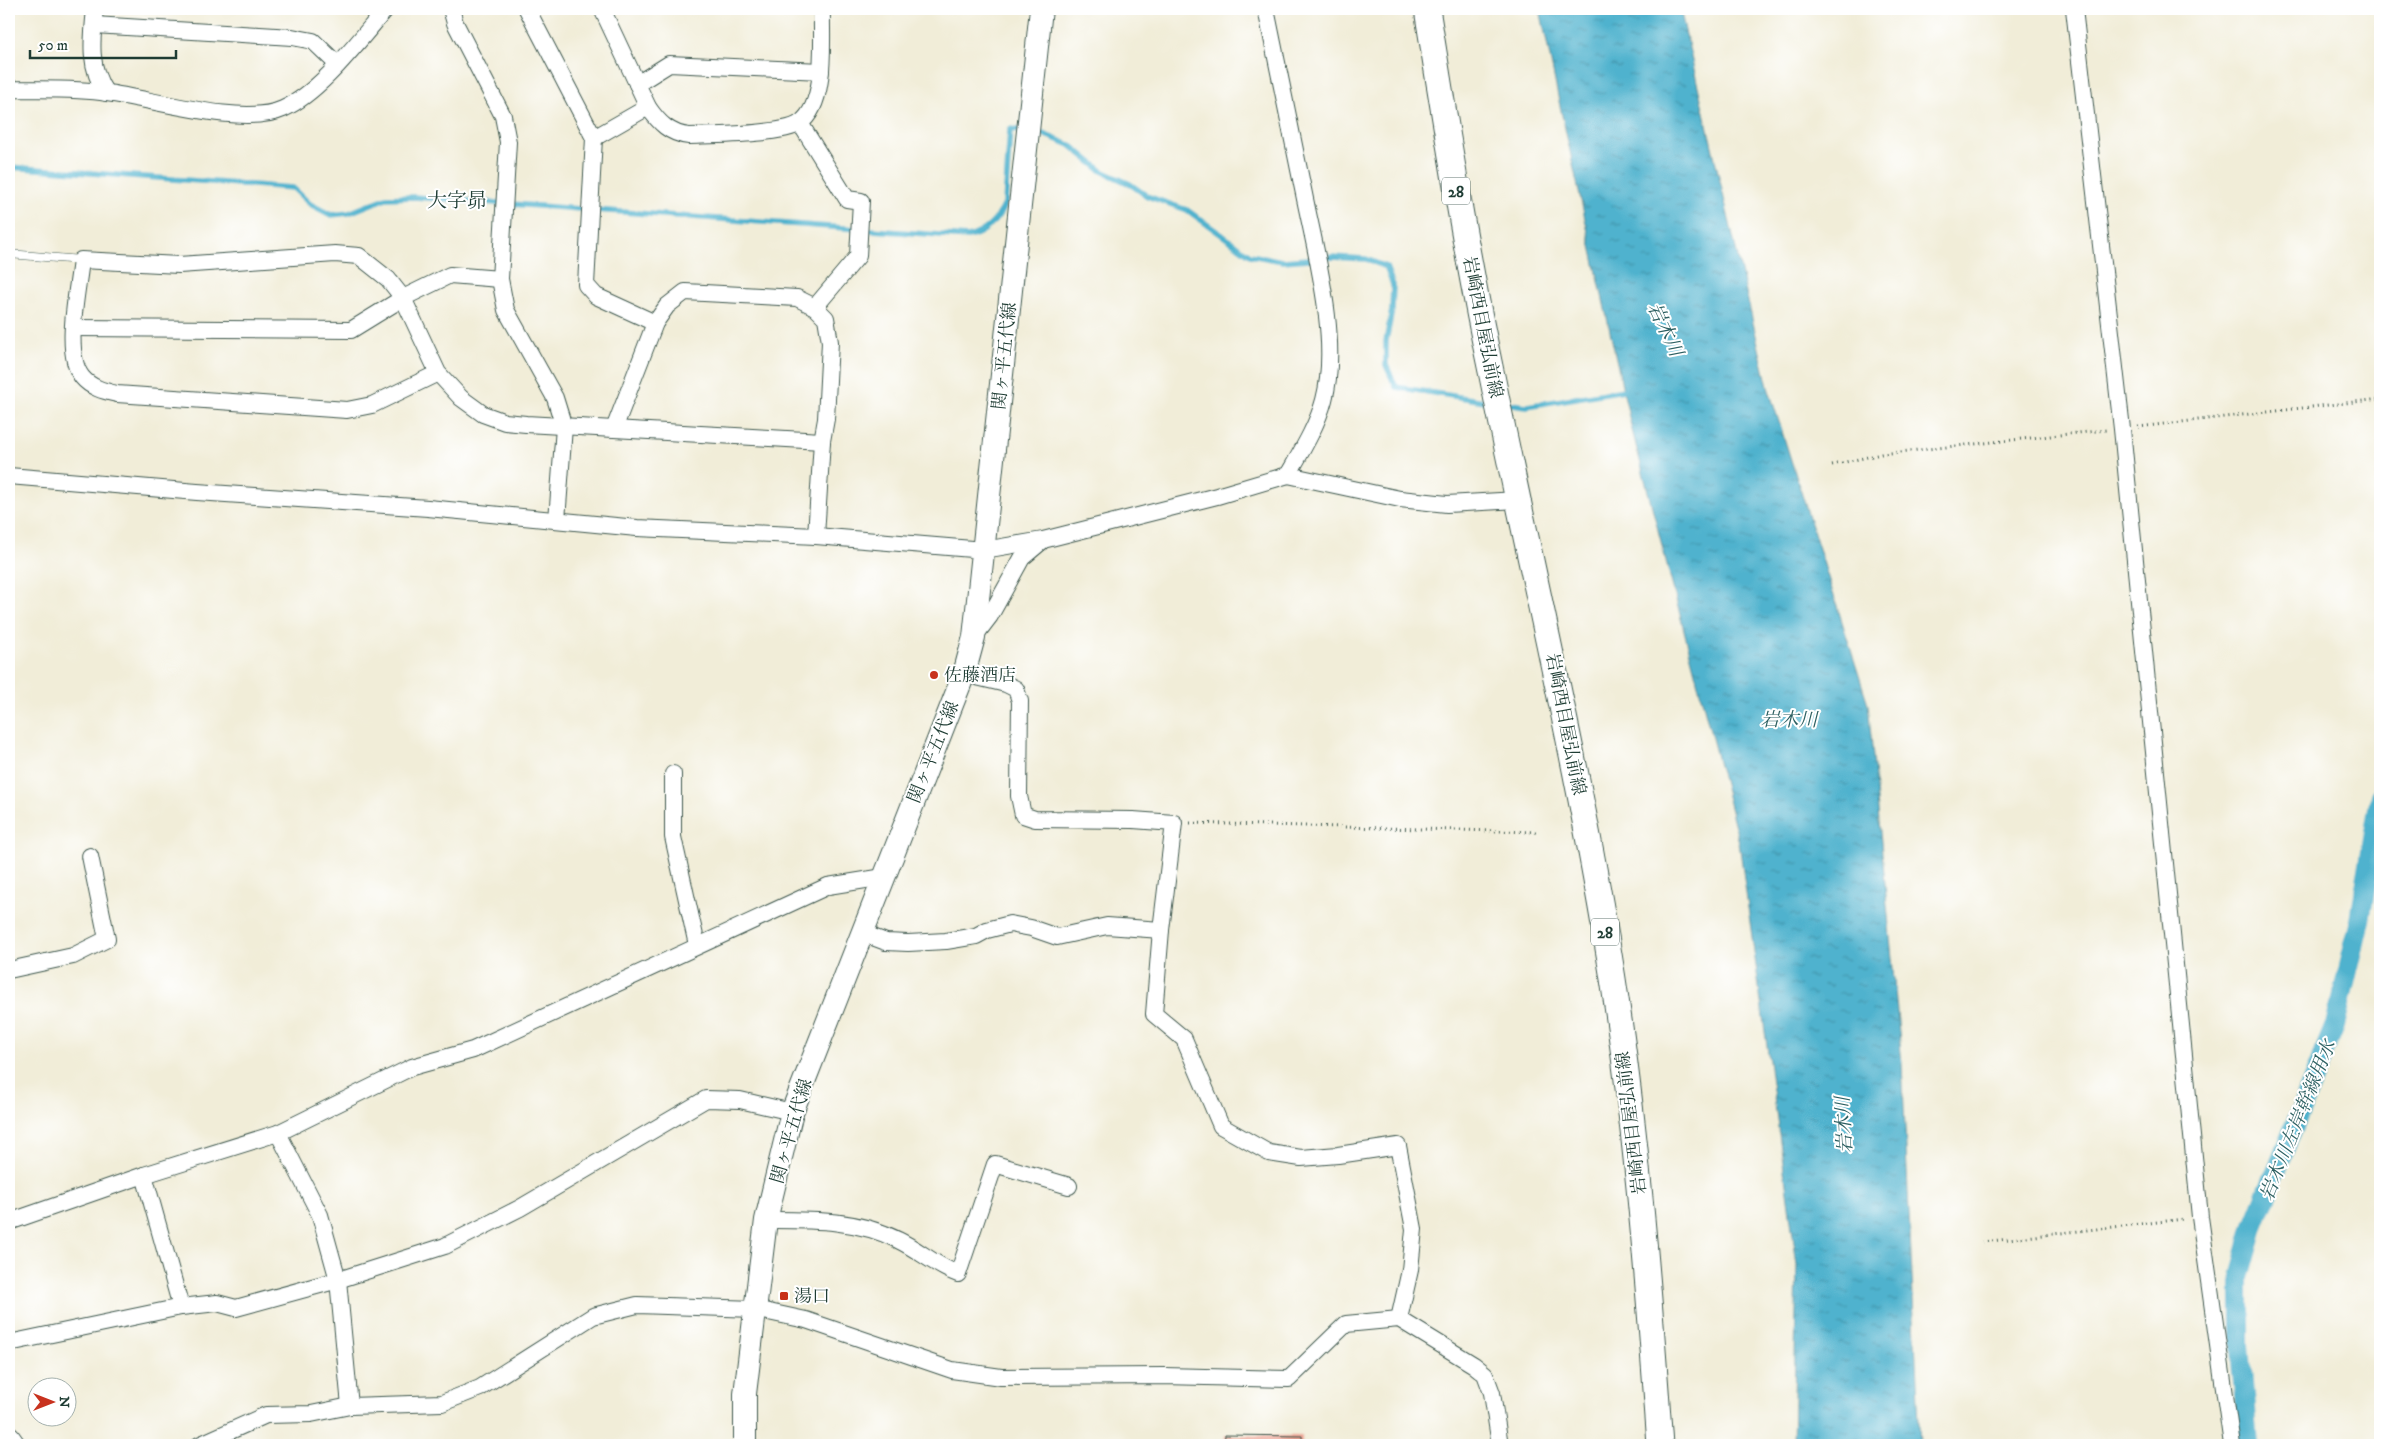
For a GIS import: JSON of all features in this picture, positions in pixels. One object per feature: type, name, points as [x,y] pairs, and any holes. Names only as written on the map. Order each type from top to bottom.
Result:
[{"type":"main road","name":"関ヶ平五代線","points":[[745,1445],[745,1394],[766,1220],[792,1112],[964,674],[974,637],[1041,9]]},
{"type":"main road","name":"岩崎西目屋弘前線","points":[[1427,9],[1455,185],[1491,373],[1561,697],[1616,997],[1636,1153],[1660,1445]]},
{"type":"main road","points":[[9,1438],[14,1445]]},
{"type":"street","points":[[9,89],[106,92],[236,116],[260,115],[282,110],[305,96],[337,64],[386,9]]},
{"type":"street","points":[[451,9],[455,23],[503,116],[508,142],[500,279],[506,310],[555,398],[564,427],[557,520]]},
{"type":"street","points":[[527,9],[594,138],[586,285],[596,296],[655,323]]},
{"type":"street","points":[[602,9],[648,107],[657,120],[675,134],[689,136],[785,129],[800,123],[812,107],[818,92],[821,71],[822,9]]},
{"type":"street","points":[[1266,9],[1320,271],[1327,322],[1329,362],[1324,400],[1306,443],[1288,475]]},
{"type":"street","points":[[2074,9],[2122,429],[2200,1217],[2232,1445]]},
{"type":"street","points":[[106,92],[98,81],[93,68],[94,17],[292,36],[313,41],[337,64]]},
{"type":"street","points":[[637,84],[669,64],[821,71]]},
{"type":"street","points":[[594,138],[648,107]]},
{"type":"street","points":[[800,123],[847,199],[861,201],[858,256],[815,307]]},
{"type":"street","points":[[438,373],[372,405],[348,410],[116,394],[98,389],[83,378],[74,362],[74,328],[81,260],[179,265],[334,254],[359,256],[388,279],[403,298],[438,373],[461,398],[483,414],[505,422],[564,427],[822,441]]},
{"type":"street","points":[[74,328],[351,330],[403,298],[450,275],[500,279]]},
{"type":"street","points":[[614,429],[655,323],[667,306],[685,292],[797,298],[815,307],[826,318],[830,342],[826,420],[822,441],[816,536]]},
{"type":"street","points":[[9,476],[637,528],[816,536],[984,550],[1043,540],[1217,496],[1288,475],[1400,499],[1447,504],[1518,500]]},
{"type":"street","points":[[974,637],[990,616],[1022,558],[1043,540]]},
{"type":"street","points":[[964,674],[1006,684],[1016,689],[1020,700],[1019,796],[1023,815],[1035,819],[1133,820],[1174,823],[1161,930],[1154,1014],[1184,1039],[1221,1126],[1268,1153],[1301,1158],[1338,1155],[1398,1146],[1414,1229],[1410,1270],[1399,1319]]},
{"type":"street","points":[[673,774],[673,837],[697,945]]},
{"type":"street","points":[[9,970],[72,956],[108,939],[90,856]]},
{"type":"street","points":[[9,1222],[144,1175],[278,1133],[412,1067],[473,1050],[828,886],[884,877]]},
{"type":"street","points":[[862,933],[886,942],[908,943],[946,941],[976,936],[987,930],[1010,924],[1031,928],[1057,937],[1108,926],[1161,930]]},
{"type":"street","points":[[9,1343],[180,1306],[217,1303],[236,1308],[338,1280],[446,1246],[520,1208],[706,1099],[740,1100],[792,1112]]},
{"type":"street","points":[[278,1133],[320,1215],[338,1280],[350,1406]]},
{"type":"street","points":[[766,1220],[813,1220],[866,1226],[898,1240],[947,1270],[958,1274],[995,1164],[1069,1186]]},
{"type":"street","points":[[144,1175],[180,1306]]},
{"type":"street","points":[[199,1445],[266,1415],[311,1414],[350,1406],[442,1404],[480,1388],[593,1316],[637,1305],[755,1308],[806,1320],[952,1370],[1001,1377],[1164,1376],[1289,1379],[1346,1324],[1399,1319],[1474,1364],[1485,1374],[1492,1393],[1500,1445]]},
{"type":"lane","points":[[9,254],[81,260]]},
{"type":"path","points":[[1832,465],[1881,454],[2122,429],[2380,399]]},
{"type":"path","points":[[1174,823],[1536,832]]},
{"type":"path","points":[[1982,1242],[2200,1217]]},
{"type":"water","name":"岩木川","points":[[1540,9],[1680,9],[1768,387],[1868,704],[1902,1064],[1920,1445],[1793,1445],[1797,1265],[1739,842],[1631,426]]},
{"type":"building","points":[[1225,1435],[1302,1436],[1302,1445],[1224,1445]]},
{"type":"waterway","points":[[9,167],[293,188],[310,204],[331,215],[349,213],[386,198],[414,197],[968,237],[986,229],[995,221],[1002,210],[1005,204],[1010,129],[1024,131]]},
{"type":"waterway","points":[[1033,132],[1070,145],[1102,171],[1130,184],[1147,196],[1187,210],[1250,255],[1283,261],[1332,257],[1366,259],[1386,267],[1393,285],[1392,310],[1386,341],[1386,365],[1396,387],[1491,402]]},
{"type":"waterway","points":[[1503,403],[1527,406],[1630,389]]},
{"type":"waterway","name":"岩木川左岸幹線用水","points":[[2248,1445],[2240,1346],[2240,1277],[2254,1226],[2335,1025],[2360,920],[2380,796]]},
{"type":"place","name":"佐藤酒店","points":[[934,675]]},
{"type":"place","name":"湯口","points":[[784,1296]]},
{"type":"district","name":"大字昴","points":[[457,200]]}]
